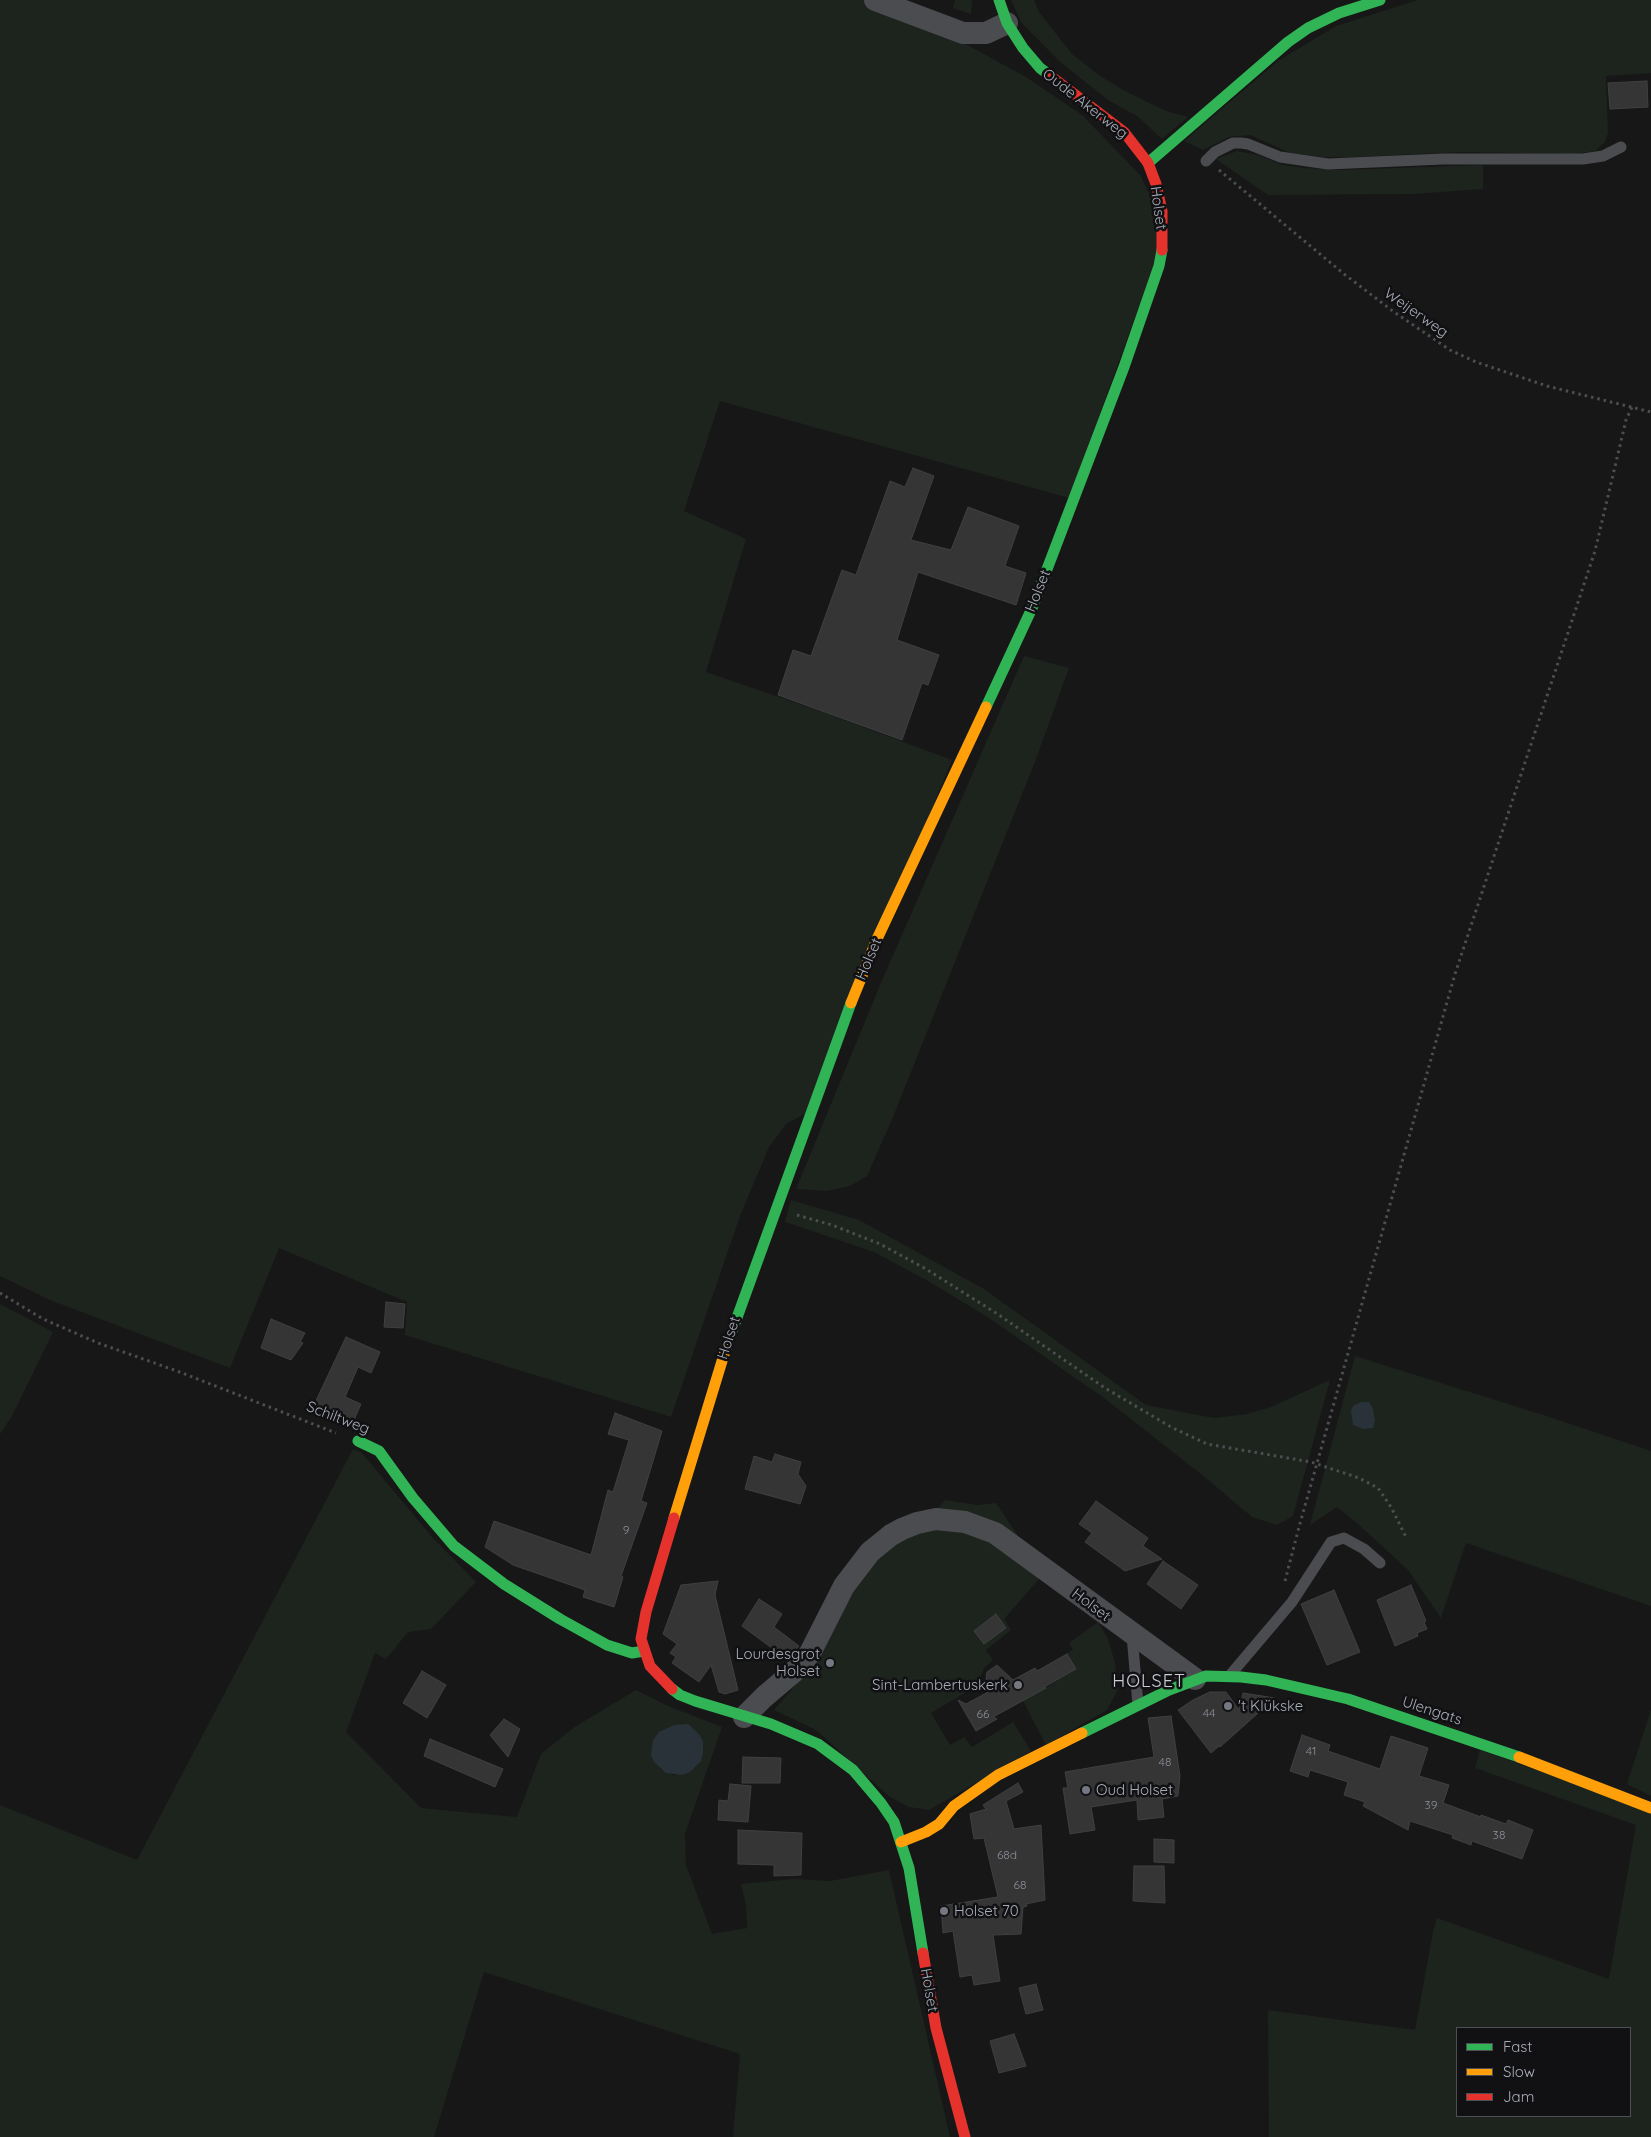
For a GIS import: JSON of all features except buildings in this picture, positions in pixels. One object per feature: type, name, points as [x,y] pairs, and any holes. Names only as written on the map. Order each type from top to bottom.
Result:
[{"type":"street","points":[[875,0],[963,33],[986,33],[1007,23]]},
{"type":"street","name":"Oude Akerweg","points":[[999,0],[1007,23],[1023,48],[1040,68],[1124,132],[1148,163]]},
{"type":"street","points":[[1148,163],[1288,42],[1308,28],[1339,13],[1380,0]]},
{"type":"street","name":"Holset","points":[[965,2137],[936,2028],[909,1868],[894,1822],[881,1803],[853,1770],[818,1744],[772,1724],[744,1717],[680,1695],[659,1678],[650,1666],[641,1639],[646,1612],[708,1402],[738,1310],[842,1025],[877,939],[1033,606],[1144,313],[1159,266],[1162,249],[1162,211],[1156,184],[1148,163]]},
{"type":"street","name":"Schiltweg","points":[[358,1441],[379,1451],[413,1498],[448,1539],[472,1561],[504,1584],[560,1619],[608,1645],[632,1652],[644,1651]]},
{"type":"street","name":"Holset","points":[[744,1717],[797,1669],[810,1653],[844,1586],[870,1552],[891,1535],[917,1523],[936,1519],[965,1522],[995,1533],[1132,1635],[1195,1679]]},
{"type":"street","name":"Ulengats","points":[[1195,1679],[1206,1676],[1266,1680],[1348,1699],[1443,1730],[1651,1808]]},
{"type":"street","points":[[901,1842],[926,1832],[939,1824],[954,1806],[998,1775],[1195,1679]]},
{"type":"lane","points":[[1206,161],[1215,152],[1233,143],[1241,142],[1280,157],[1328,164],[1443,159],[1583,159],[1603,156],[1620,147]]},
{"type":"lane","points":[[1230,1677],[1238,1664],[1292,1602],[1331,1542],[1344,1538],[1364,1549],[1380,1563]]},
{"type":"lane","points":[[1132,1635],[1138,1706]]},
{"type":"path","name":"Weijerweg","points":[[1206,161],[1230,178],[1344,274],[1394,312],[1450,350],[1476,362],[1539,384],[1651,412]]},
{"type":"path","points":[[1284,1588],[1299,1527],[1455,974],[1554,679],[1594,551],[1626,420],[1632,407]]},
{"type":"path","points":[[775,1209],[832,1225],[880,1244],[926,1269],[996,1313],[1144,1413],[1207,1444],[1318,1464],[1359,1478],[1378,1488],[1391,1507],[1406,1537]]},
{"type":"path","name":"Schiltweg","points":[[0,1293],[43,1319],[98,1343],[358,1441]]},
{"type":"shaded area","points":[[0,0],[862,0],[887,8],[949,35],[1026,77],[1082,115],[1140,175],[1167,230],[1069,498],[720,401],[684,511],[746,539],[706,672],[817,710],[952,760],[806,1113],[786,1124],[769,1147],[740,1216],[671,1417],[405,1335],[407,1302],[279,1248],[230,1368],[50,1300],[0,1276]]},
{"type":"shaded area","points":[[955,0],[972,0],[971,14],[953,8]]},
{"type":"shaded area","points":[[1011,0],[1034,0],[1039,12],[1072,54],[1099,75],[1123,90],[1166,111],[1188,117],[1162,139],[1137,116],[1108,100],[1059,61],[1021,22]]},
{"type":"shaded area","points":[[1418,0],[1651,0],[1651,73],[1606,76],[1608,133],[1605,142],[1595,151],[1574,154],[1461,152],[1323,157],[1290,153],[1250,135],[1229,137],[1203,150],[1184,141],[1278,61],[1336,26]]},
{"type":"shaded area","points":[[1237,151],[1258,155],[1283,165],[1304,168],[1340,170],[1483,165],[1483,189],[1413,194],[1268,195],[1216,159]]},
{"type":"shaded area","points":[[1024,656],[1069,668],[1036,759],[893,1117],[867,1176],[850,1186],[827,1191],[796,1189],[880,985]]},
{"type":"shaded area","points":[[791,1200],[859,1220],[984,1289],[1146,1405],[1214,1418],[1247,1414],[1271,1407],[1330,1380],[1293,1516],[1277,1525],[1252,1517],[1201,1474],[1104,1398],[986,1316],[928,1281],[874,1252],[785,1222]]},
{"type":"shaded area","points":[[0,1304],[53,1332],[12,1416],[0,1434]]},
{"type":"shaded area","points":[[1355,1356],[1651,1451],[1651,1606],[1466,1543],[1441,1618],[1408,1570],[1337,1507],[1310,1525]]},
{"type":"shaded area","points":[[1369,1402],[1373,1409],[1375,1421],[1373,1428],[1363,1429],[1353,1425],[1351,1410],[1354,1405]]},
{"type":"shaded area","points":[[353,1449],[361,1452],[432,1537],[476,1582],[431,1629],[408,1632],[386,1659],[375,1653],[346,1732],[421,1808],[517,1817],[541,1754],[573,1728],[636,1690],[668,1706],[722,1727],[685,1834],[686,1865],[712,1934],[747,1928],[746,1905],[741,1884],[793,1879],[830,1881],[889,1870],[950,2137],[733,2137],[740,2054],[484,1972],[434,2137],[0,2137],[0,1805],[137,1860]],"holes":[[[703,1753],[696,1767],[674,1775],[659,1768]]]},
{"type":"shaded area","points":[[945,1500],[977,1505],[996,1503],[1017,1534],[1040,1578],[1004,1619],[1011,1630],[986,1650],[993,1660],[984,1668],[978,1685],[931,1713],[950,1745],[964,1737],[972,1747],[1013,1722],[1031,1751],[929,1810],[909,1807],[890,1797],[816,1730],[774,1710],[799,1681],[845,1602],[872,1563],[897,1543],[918,1531]]},
{"type":"shaded area","points":[[1098,1622],[1108,1639],[1115,1663],[1118,1689],[1107,1710],[1046,1745],[1023,1701],[1076,1669],[1067,1654],[1073,1649],[1069,1643]]},
{"type":"shaded area","points":[[1651,1710],[1651,1796],[1627,1784]]},
{"type":"shaded area","points":[[688,1724],[699,1734],[703,1741],[701,1761],[690,1772],[682,1775],[666,1773],[654,1762],[651,1755],[653,1740],[659,1732],[674,1725]]},
{"type":"shaded area","points":[[1480,1750],[1651,1810],[1651,2137],[1269,2137],[1268,2010],[1415,2030],[1437,1918],[1609,1979],[1636,1825],[1475,1768]]},
{"type":"traffic: fast","points":[[999,0],[1007,23],[1023,48],[1040,68],[1048,74]]},
{"type":"traffic: fast","points":[[1148,163],[1288,42],[1308,28],[1339,13],[1380,0]]},
{"type":"traffic: fast","points":[[986,707],[1033,606],[1124,367],[1159,266],[1162,250]]},
{"type":"traffic: fast","points":[[726,1348],[851,1003]]},
{"type":"traffic: fast","points":[[358,1441],[379,1451],[413,1498],[454,1546],[504,1584],[560,1619],[607,1645],[632,1653],[644,1651]]},
{"type":"traffic: fast","points":[[1082,1733],[1169,1690],[1206,1676],[1241,1677],[1266,1680],[1348,1699],[1519,1757]]},
{"type":"traffic: fast","points":[[672,1689],[680,1695],[695,1701],[771,1724],[818,1744],[853,1770],[881,1803],[894,1822],[909,1868],[923,1953]]},
{"type":"traffic: slow","points":[[851,1003],[877,939],[986,707]]},
{"type":"traffic: slow","points":[[674,1518],[726,1348]]},
{"type":"traffic: slow","points":[[901,1842],[926,1832],[939,1824],[954,1806],[998,1775],[1082,1733]]},
{"type":"traffic: slow","points":[[1519,1757],[1651,1808]]},
{"type":"traffic: jam","points":[[1048,74],[1124,132],[1148,163],[1156,184],[1162,211],[1162,250]]},
{"type":"traffic: jam","points":[[672,1689],[650,1666],[641,1639],[646,1612],[674,1518]]},
{"type":"traffic: jam","points":[[923,1953],[936,2028],[965,2137]]},
{"type":"place","name":"Lourdesgrot Holset","points":[[830,1663]]},
{"type":"place","name":"Sint-Lambertuskerk","points":[[1018,1685]]},
{"type":"place","name":"'t Klükske","points":[[1228,1706]]},
{"type":"place","name":"Oud Holset","points":[[1086,1790]]},
{"type":"place","name":"Holset 70","points":[[944,1911]]},
{"type":"district","name":"HOLSET","points":[[1149,1682]]}]
